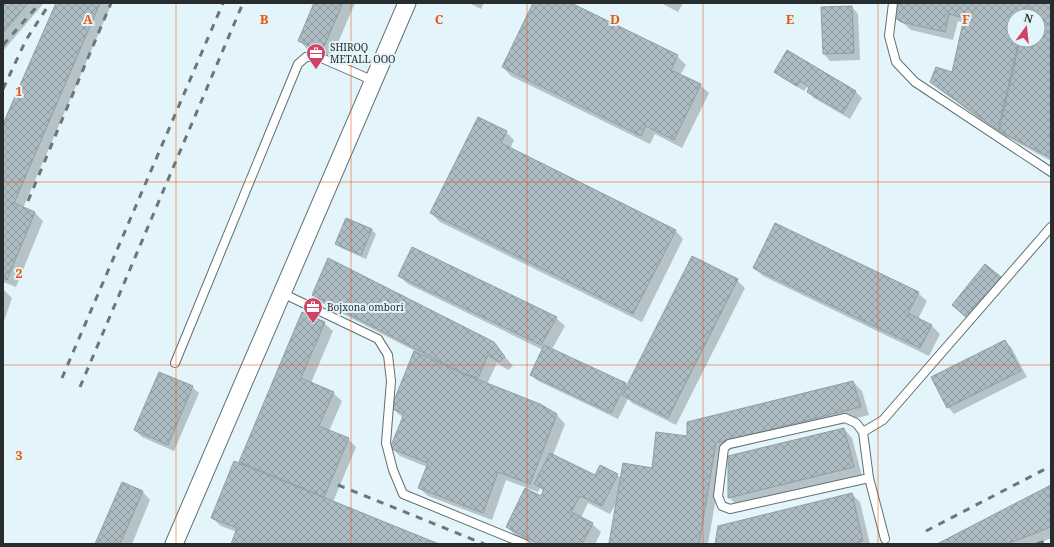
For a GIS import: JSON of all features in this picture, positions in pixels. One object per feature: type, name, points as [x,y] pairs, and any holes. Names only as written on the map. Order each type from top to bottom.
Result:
[{"type":"street","points":[[174,544],[407,3]]},
{"type":"lane","points":[[893,3],[889,36],[896,62],[915,82],[1051,172]]},
{"type":"lane","points":[[175,363],[298,64],[306,57],[319,57],[374,80]]},
{"type":"lane","points":[[863,432],[883,420],[1051,227]]},
{"type":"lane","points":[[282,293],[378,339],[388,355],[391,381],[386,442],[393,470],[403,494],[525,544]]},
{"type":"lane","points":[[870,478],[730,509],[722,506],[718,496],[724,448],[729,444],[845,418],[856,423],[863,432],[870,478],[885,539]]},
{"type":"building","points":[[3,3],[28,3],[3,33]]},
{"type":"building","points":[[56,3],[100,3],[14,203],[35,212],[7,280],[3,278],[3,124]]},
{"type":"building","points":[[314,3],[343,3],[322,51],[298,41]]},
{"type":"building","points":[[533,3],[571,3],[678,55],[671,70],[701,84],[674,140],[646,126],[641,136],[502,67]]},
{"type":"building","points":[[896,3],[1027,3],[1026,8],[1006,8],[1006,48],[1017,48],[998,130],[930,82],[936,67],[952,72],[964,18],[949,14],[945,32],[901,22],[894,17]]},
{"type":"building","points":[[1029,3],[1051,3],[1051,129],[1049,136],[1051,137],[1051,158],[999,131],[1018,48],[1046,48],[1046,8],[1028,8]]},
{"type":"building","points":[[852,6],[854,53],[823,54],[821,7]]},
{"type":"building","points":[[787,50],[856,91],[843,113],[807,92],[809,87],[800,81],[797,86],[774,72]]},
{"type":"building","points":[[478,117],[507,131],[501,143],[676,230],[633,314],[430,213]]},
{"type":"building","points":[[346,218],[372,229],[361,255],[335,244]]},
{"type":"building","points":[[775,223],[919,292],[908,313],[932,325],[920,348],[753,268]]},
{"type":"building","points":[[412,247],[557,317],[541,345],[398,276]]},
{"type":"building","points":[[692,256],[738,279],[668,418],[622,395]]},
{"type":"building","points":[[328,258],[494,342],[505,357],[499,362],[488,355],[478,378],[464,374],[312,295]]},
{"type":"building","points":[[985,264],[1001,277],[967,318],[952,305]]},
{"type":"building","points":[[302,312],[325,322],[301,378],[334,392],[319,426],[349,438],[324,497],[239,462]]},
{"type":"building","points":[[1005,340],[1021,371],[947,408],[931,377]]},
{"type":"building","points":[[544,345],[626,383],[611,413],[530,375]]},
{"type":"building","points":[[414,351],[464,374],[540,404],[557,414],[530,484],[498,472],[483,513],[418,488],[428,463],[390,448],[404,414],[391,408]]},
{"type":"building","points":[[159,372],[193,386],[168,445],[134,430]]},
{"type":"building","points":[[853,381],[861,407],[716,443],[699,544],[609,543],[623,463],[652,468],[656,432],[687,436],[687,422]]},
{"type":"building","points":[[844,428],[854,467],[728,498],[728,456]]},
{"type":"building","points":[[550,453],[595,475],[600,465],[618,474],[602,506],[580,496],[571,512],[593,523],[582,544],[539,544],[506,527],[525,488],[541,496],[544,489],[534,484]]},
{"type":"building","points":[[234,461],[439,544],[231,544],[237,528],[211,518]]},
{"type":"building","points":[[122,482],[143,491],[120,544],[95,544]]},
{"type":"building","points":[[1051,485],[1051,527],[1007,544],[937,544]]},
{"type":"building","points":[[852,493],[863,541],[852,544],[715,544],[718,526]]},
{"type":"railway","points":[[3,45],[40,3]]},
{"type":"railway","points":[[3,89],[26,40],[50,3]]},
{"type":"railway","points":[[28,201],[111,3]]},
{"type":"railway","points":[[62,378],[223,3]]},
{"type":"railway","points":[[80,387],[243,3]]},
{"type":"railway","points":[[926,531],[1051,466]]},
{"type":"railway","points":[[338,485],[484,544]]},
{"type":"railway","points":[[1037,544],[1051,539]]},
{"type":"place","name":"SHIROQ METALL ООО","points":[[316,70]]},
{"type":"place","name":"Bojxona ombori","points":[[313,324]]}]
